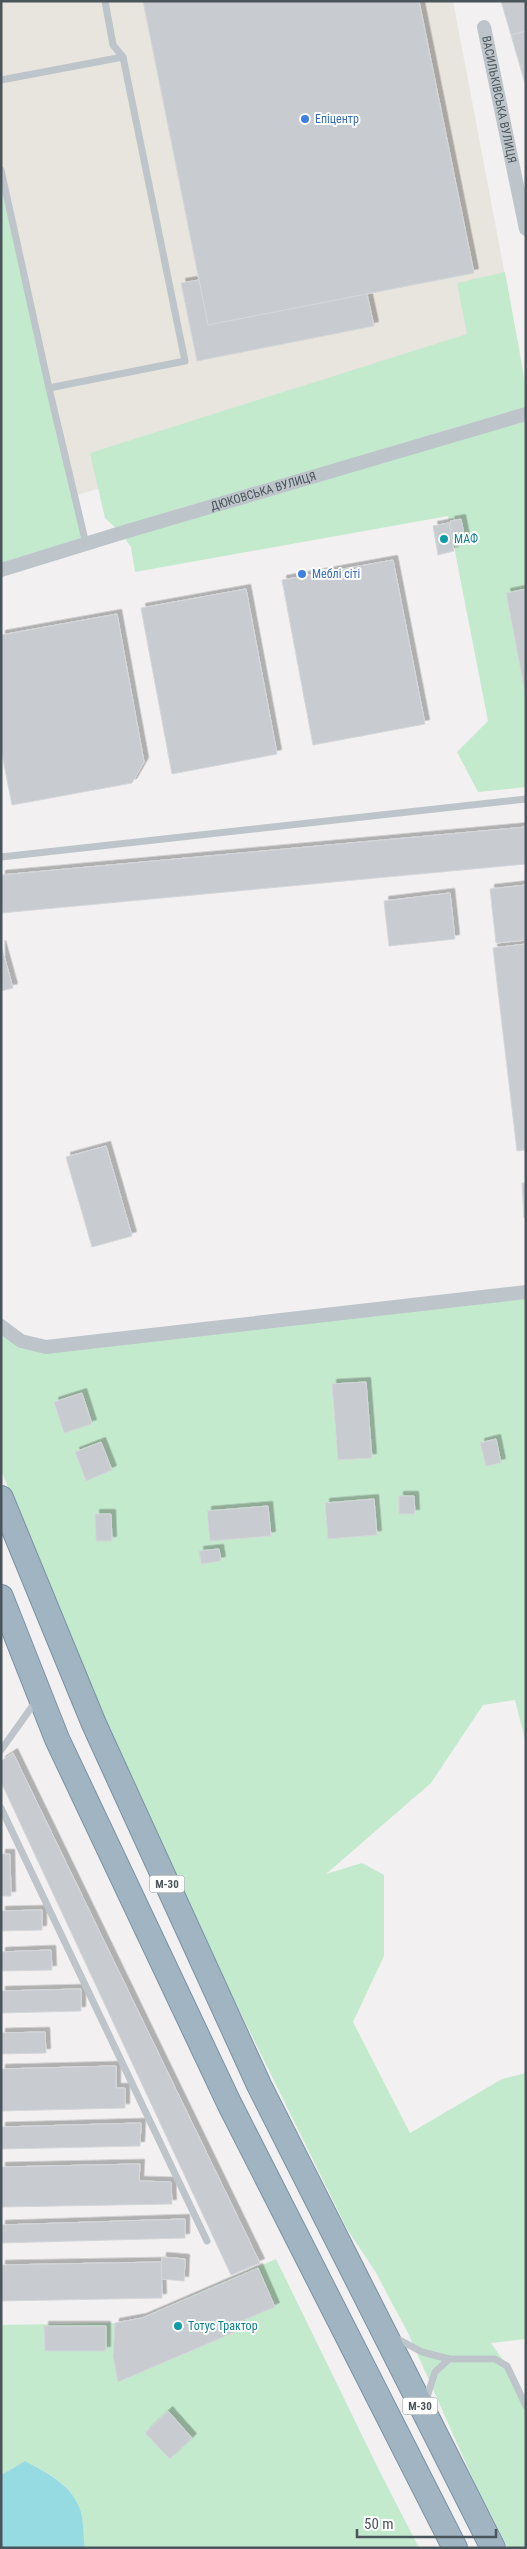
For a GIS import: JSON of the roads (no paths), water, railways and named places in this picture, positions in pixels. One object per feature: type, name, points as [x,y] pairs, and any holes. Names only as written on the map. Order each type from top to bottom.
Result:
[{"type":"highway","name":"М-30","points":[[1,1498],[94,1724],[259,2085],[493,2548]]},
{"type":"highway","name":"М-30","points":[[1,1597],[57,1739],[230,2103],[455,2548]]},
{"type":"street","name":"ВАСИЛЬКІВСЬКА ВУЛИЦЯ","points":[[484,27],[526,229]]},
{"type":"street","name":"ДЮКОВСЬКА ВУЛИЦЯ","points":[[1,570],[526,414]]},
{"type":"street","points":[[1,1326],[21,1341],[46,1347],[526,1292]]},
{"type":"lane","points":[[49,388],[185,360],[123,57],[113,45],[105,1]]},
{"type":"lane","points":[[1,80],[123,57]]},
{"type":"lane","points":[[1,170],[49,388],[86,544]]},
{"type":"lane","points":[[1,858],[526,799]]},
{"type":"lane","points":[[1,1750],[40,1695]]},
{"type":"lane","points":[[1,1808],[207,2241]]},
{"type":"lane","points":[[382,2331],[422,2352],[449,2360],[495,2359],[507,2366],[526,2406]]},
{"type":"lane","points":[[422,2410],[435,2372],[449,2360]]},
{"type":"water","points":[[25,2461],[58,2481],[72,2494],[81,2512],[85,2548],[1,2548],[1,2475]]},
{"type":"place","name":"Епіцентр","points":[[305,119]]},
{"type":"place","name":"МАФ","points":[[444,539]]},
{"type":"place","name":"Меблі сіті","points":[[302,574]]},
{"type":"place","name":"Тотус Трактор","points":[[178,2326]]}]
